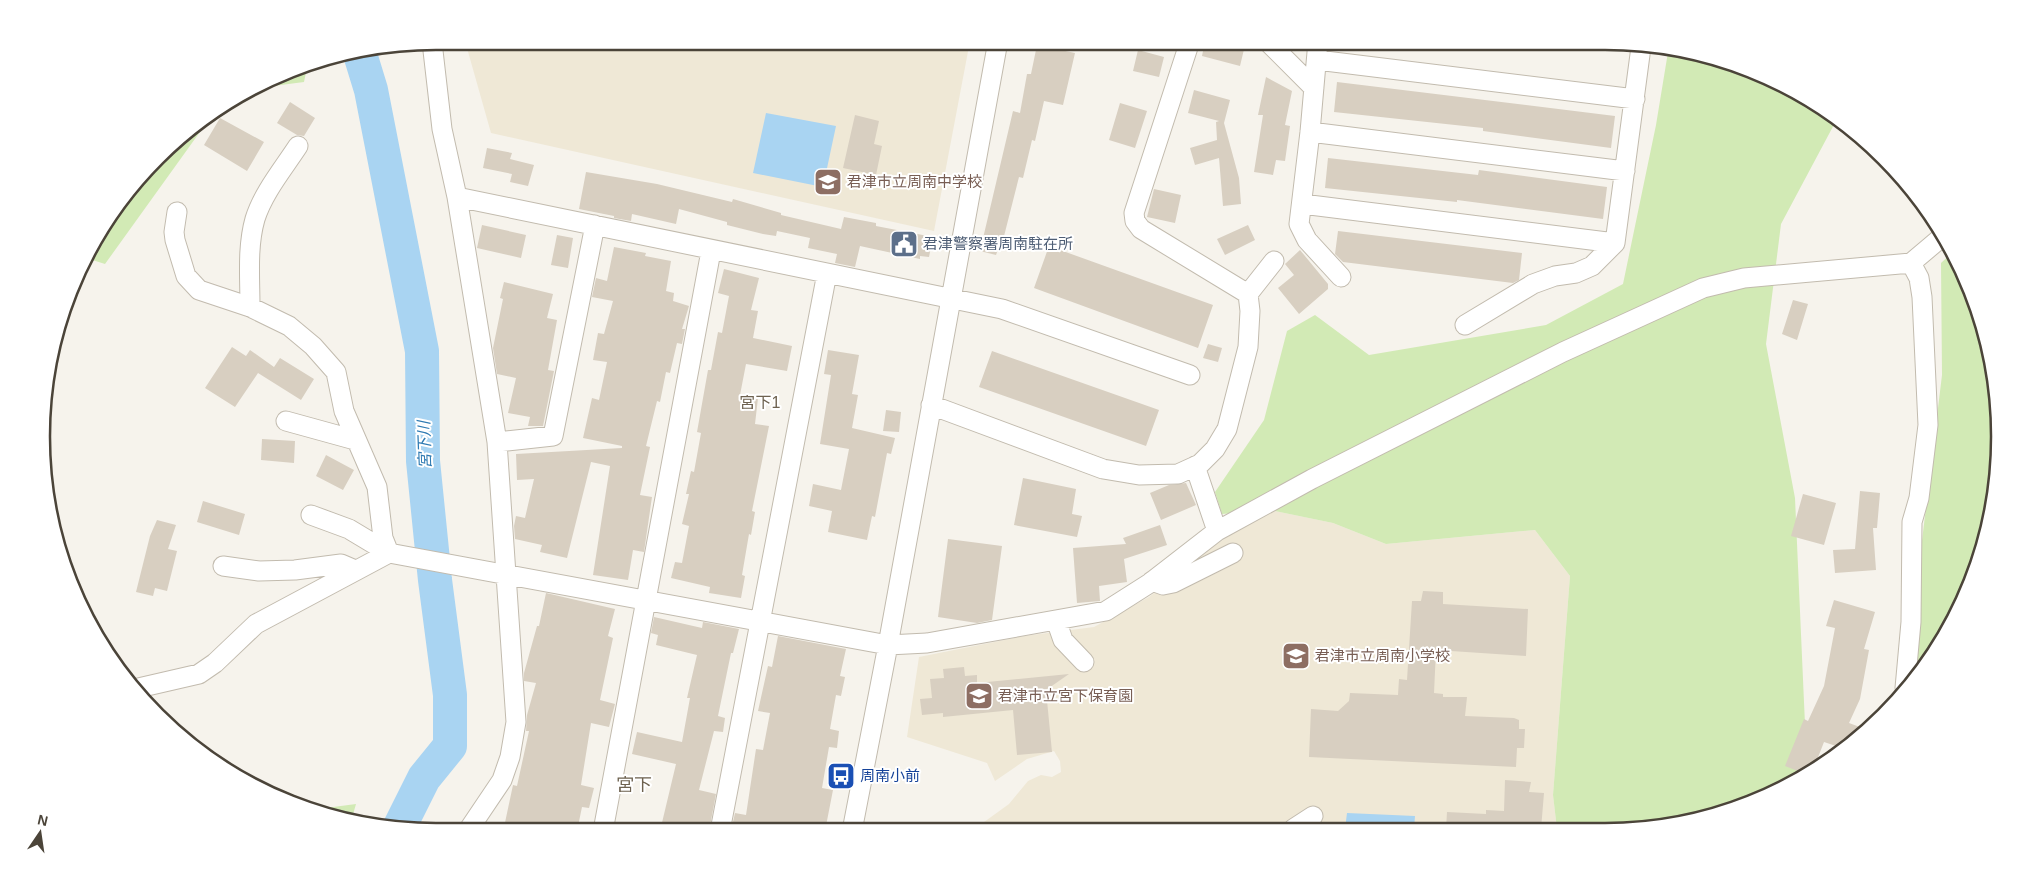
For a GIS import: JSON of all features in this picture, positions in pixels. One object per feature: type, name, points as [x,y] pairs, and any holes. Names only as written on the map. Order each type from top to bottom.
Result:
[{"type":"street","points":[[433,50],[442,129],[457,197],[497,442],[516,722],[510,757],[502,780],[473,823]]},
{"type":"street","points":[[854,823],[888,645],[996,50]]},
{"type":"street","points":[[1187,50],[1134,213],[1135,220],[1141,229],[1248,294]]},
{"type":"street","points":[[1276,50],[1314,88]]},
{"type":"street","points":[[1341,277],[1307,240],[1299,224],[1317,50],[1635,99]]},
{"type":"street","points":[[1465,325],[1533,284],[1554,276],[1576,273],[1592,266],[1616,243],[1640,52]]},
{"type":"street","points":[[1310,132],[1625,172]]},
{"type":"street","points":[[250,307],[250,239],[254,220],[267,194],[298,146]]},
{"type":"street","points":[[457,197],[951,301],[1002,309],[1190,375]]},
{"type":"street","points":[[1302,204],[1616,243]]},
{"type":"street","points":[[177,212],[174,232],[186,276],[199,290],[250,307],[289,326],[313,346],[336,372],[344,411],[377,487],[383,538],[396,554]]},
{"type":"street","points":[[497,442],[553,436],[595,225]]},
{"type":"street","points":[[311,515],[349,529],[396,554],[645,602],[888,645],[927,643],[1106,611],[1152,581],[1217,530],[1312,479],[1562,352],[1703,288],[1744,278],[1911,263],[1938,241]]},
{"type":"street","points":[[604,823],[711,251]]},
{"type":"street","points":[[931,405],[1103,469],[1139,475],[1178,474],[1200,464],[1215,449],[1227,429],[1248,347],[1250,311],[1248,294],[1274,261]]},
{"type":"street","points":[[1906,678],[1911,622],[1912,522],[1919,498],[1928,424],[1922,297],[1919,278],[1911,263]]},
{"type":"street","points":[[722,823],[827,274]]},
{"type":"street","points":[[286,420],[355,440]]},
{"type":"street","points":[[1195,466],[1217,530]]},
{"type":"street","points":[[1152,581],[1163,586],[1173,583],[1233,553]]},
{"type":"street","points":[[143,688],[199,674],[215,663],[256,624],[355,570],[396,554]]},
{"type":"street","points":[[222,566],[260,571],[295,570],[341,564],[355,570]]},
{"type":"street","points":[[1056,620],[1063,640],[1084,662]]},
{"type":"street","points":[[1302,823],[1313,816]]},
{"type":"shaded area","name":"君津市立周南中学校","points":[[468,50],[968,50],[934,231],[491,133]]},
{"type":"shaded area","name":"君津市立周南小学校","points":[[1270,510],[1333,523],[1386,544],[1535,530],[1570,576],[1553,795],[1556,823],[983,823],[1009,804],[1028,781],[1041,775],[1052,777],[1061,772],[1060,761],[1054,751],[1027,759],[995,781],[987,763],[907,737],[919,657],[1024,636],[1094,627],[1149,597],[1218,543]]},
{"type":"green space","points":[[1668,55],[1705,63],[1752,79],[1798,102],[1834,125],[1781,224],[1766,344],[1795,498],[1807,766],[1752,794],[1705,810],[1680,816],[1630,822],[1556,823],[1553,795],[1570,576],[1535,530],[1386,544],[1333,523],[1270,510],[1222,514],[1215,492],[1264,420],[1287,331],[1315,315],[1369,355],[1546,325],[1623,284],[1656,125]]},
{"type":"green space","points":[[306,73],[304,82],[275,86]]},
{"type":"green space","points":[[202,130],[105,264],[93,260],[115,222],[130,201],[163,163]]},
{"type":"green space","points":[[1947,258],[1962,289],[1978,336],[1988,386],[1991,436],[1990,462],[1984,512],[1978,537],[1962,584],[1939,630],[1910,673],[1910,640],[1942,375],[1941,263]]},
{"type":"green space","points":[[356,804],[353,814],[329,808]]},
{"type":"water","points":[[766,113],[836,126],[823,187],[753,173]]},
{"type":"water","points":[[1347,813],[1415,816],[1414,823],[1346,823]]},
{"type":"building","points":[[1036,50],[1061,50],[1075,53],[1063,105],[1044,101],[1035,141],[1032,140],[1023,178],[1019,177],[1002,244],[1000,244],[996,255],[980,251],[1013,111],[1020,113],[1027,74],[1031,74]]},
{"type":"building","points":[[1138,50],[1164,57],[1159,77],[1133,71]]},
{"type":"building","points":[[1203,50],[1244,50],[1240,66],[1202,56]]},
{"type":"building","points":[[1266,77],[1292,91],[1285,125],[1290,126],[1285,161],[1276,160],[1273,175],[1254,172],[1263,115],[1258,115]]},
{"type":"building","points":[[1337,82],[1615,116],[1611,148],[1483,131],[1483,128],[1334,112]]},
{"type":"building","points":[[1194,90],[1230,100],[1224,123],[1239,178],[1241,204],[1223,206],[1219,158],[1195,165],[1190,148],[1217,140],[1216,122],[1219,121],[1188,113]]},
{"type":"building","points":[[290,102],[315,118],[304,136],[297,135],[277,123]]},
{"type":"building","points":[[1120,103],[1147,111],[1135,148],[1109,140]]},
{"type":"building","points":[[855,115],[879,121],[874,144],[882,146],[876,175],[843,168]]},
{"type":"building","points":[[220,118],[264,142],[247,171],[204,145]]},
{"type":"building","points":[[487,148],[512,153],[510,159],[534,165],[528,186],[510,182],[512,174],[483,168]]},
{"type":"building","points":[[1328,158],[1478,175],[1479,170],[1607,187],[1603,219],[1457,200],[1457,202],[1325,188]]},
{"type":"building","points":[[586,172],[657,184],[732,202],[733,199],[781,213],[781,215],[841,229],[844,217],[876,223],[876,226],[933,237],[929,257],[920,256],[920,259],[860,246],[855,267],[835,263],[837,254],[808,248],[810,238],[777,231],[776,236],[763,234],[727,225],[727,222],[679,209],[676,224],[632,214],[631,221],[614,218],[614,216],[579,209]]},
{"type":"building","points":[[1154,189],[1181,195],[1175,223],[1147,217]]},
{"type":"building","points":[[482,225],[526,235],[521,258],[477,248]]},
{"type":"building","points":[[1248,225],[1255,240],[1225,255],[1217,239]]},
{"type":"building","points":[[1338,231],[1522,253],[1519,280],[1513,283],[1343,262],[1335,254]]},
{"type":"building","points":[[557,235],[573,238],[568,268],[551,265]]},
{"type":"building","points":[[1049,246],[1213,305],[1198,348],[1034,288]]},
{"type":"building","points":[[614,247],[646,253],[645,256],[671,261],[666,291],[674,293],[673,301],[689,306],[682,329],[685,329],[682,344],[677,343],[670,373],[666,372],[660,402],[657,401],[646,446],[650,447],[640,495],[652,497],[644,552],[633,550],[628,580],[593,575],[610,466],[591,462],[567,558],[540,552],[542,545],[515,539],[514,526],[516,516],[525,518],[534,479],[517,480],[516,454],[622,448],[622,446],[583,438],[592,398],[599,400],[607,362],[593,360],[598,333],[604,334],[613,301],[592,297],[596,278],[607,281]]},
{"type":"building","points":[[1300,250],[1328,284],[1328,289],[1299,314],[1278,288],[1294,275],[1285,264]]},
{"type":"building","points":[[724,269],[759,278],[751,310],[758,311],[753,338],[792,346],[787,371],[746,364],[740,395],[758,398],[755,424],[769,426],[752,511],[755,512],[742,575],[745,576],[741,598],[709,593],[710,587],[671,578],[675,562],[682,563],[689,526],[682,524],[689,494],[686,494],[691,471],[694,472],[701,433],[697,432],[708,370],[711,370],[718,332],[722,333],[729,296],[718,293]]},
{"type":"building","points":[[504,282],[553,294],[547,318],[557,320],[548,370],[554,371],[543,426],[528,426],[530,417],[508,413],[516,378],[497,374],[493,348],[503,299],[500,298]]},
{"type":"building","points":[[1793,300],[1808,304],[1797,340],[1782,334]]},
{"type":"building","points":[[1208,344],[1222,348],[1218,362],[1203,358]]},
{"type":"building","points":[[232,347],[246,356],[250,350],[274,367],[280,358],[314,379],[301,400],[258,373],[235,407],[205,388]]},
{"type":"building","points":[[828,350],[859,355],[852,394],[858,395],[852,428],[895,438],[891,454],[887,453],[875,517],[872,516],[867,540],[828,532],[832,511],[809,506],[813,484],[841,490],[849,449],[820,444],[831,375],[824,374]]},
{"type":"building","points":[[992,351],[1159,410],[1146,446],[979,387]]},
{"type":"building","points":[[886,410],[901,412],[899,432],[883,431]]},
{"type":"building","points":[[262,439],[295,441],[294,463],[261,460]]},
{"type":"building","points":[[326,455],[354,470],[343,490],[316,476]]},
{"type":"building","points":[[1023,478],[1076,489],[1072,514],[1082,516],[1077,537],[1014,525]]},
{"type":"building","points":[[1186,483],[1196,505],[1161,520],[1150,493],[1169,485]]},
{"type":"building","points":[[1860,491],[1880,493],[1877,528],[1873,528],[1876,570],[1835,573],[1833,550],[1855,549]]},
{"type":"building","points":[[1803,494],[1836,503],[1824,545],[1791,536]]},
{"type":"building","points":[[203,501],[245,514],[239,535],[197,522]]},
{"type":"building","points":[[157,520],[176,525],[168,549],[177,551],[167,591],[155,588],[153,596],[136,592],[150,536]]},
{"type":"building","points":[[1160,525],[1167,545],[1124,559],[1127,582],[1099,586],[1100,601],[1077,603],[1073,548],[1126,544],[1123,538]]},
{"type":"building","points":[[948,539],[1002,546],[992,620],[977,623],[938,617]]},
{"type":"building","points":[[1423,591],[1443,592],[1443,604],[1528,609],[1526,656],[1436,650],[1434,693],[1443,694],[1443,697],[1467,697],[1465,716],[1514,718],[1519,720],[1519,729],[1525,729],[1524,748],[1517,748],[1516,767],[1309,757],[1311,709],[1338,711],[1349,701],[1350,693],[1398,695],[1399,679],[1407,680],[1412,601],[1421,601]]},
{"type":"building","points":[[546,593],[615,609],[608,636],[613,638],[600,700],[615,704],[609,727],[591,723],[581,785],[594,788],[589,808],[582,807],[579,823],[505,823],[513,785],[517,786],[529,731],[526,731],[527,715],[536,683],[524,681],[524,673],[537,626],[539,626]]},
{"type":"building","points":[[1834,600],[1875,612],[1864,649],[1869,650],[1860,699],[1849,723],[1859,727],[1836,746],[1824,742],[1817,759],[1798,771],[1785,766],[1804,719],[1808,721],[1824,686],[1835,628],[1826,626]]},
{"type":"building","points":[[654,617],[702,628],[703,622],[739,629],[733,653],[731,653],[718,716],[725,718],[723,732],[714,731],[699,790],[716,794],[711,823],[662,823],[676,764],[632,754],[637,732],[682,742],[690,698],[687,698],[697,655],[656,645],[658,635],[651,633]]},
{"type":"building","points":[[778,636],[846,649],[840,676],[845,677],[841,696],[836,695],[830,729],[839,731],[837,748],[829,747],[822,788],[833,790],[827,823],[733,823],[735,813],[746,815],[756,749],[763,750],[770,713],[758,711],[768,666],[772,667]]},
{"type":"building","points":[[964,667],[965,676],[977,675],[977,683],[1069,674],[1046,690],[1052,752],[1017,755],[1013,710],[943,717],[943,713],[922,715],[920,699],[932,698],[930,679],[944,678],[943,669]]},
{"type":"building","points":[[1505,780],[1531,782],[1529,792],[1544,793],[1542,823],[1446,823],[1447,812],[1486,814],[1486,810],[1504,811]]},
{"type":"waterway","name":"宮下川","points":[[361,57],[371,90],[422,351],[423,461],[435,580],[450,695],[450,746],[424,778],[402,821]]},
{"type":"place","name":"君津市立周南中学校","points":[[828,182]]},
{"type":"place","name":"君津警察署周南駐在所","points":[[904,244]]},
{"type":"place","name":"君津市立周南小学校","points":[[1296,656]]},
{"type":"place","name":"君津市立宮下保育園","points":[[979,696]]},
{"type":"place","name":"周南小前","points":[[841,776]]},
{"type":"district","name":"宮下1","points":[[760,402]]},
{"type":"district","name":"宮下","points":[[634,785]]}]
